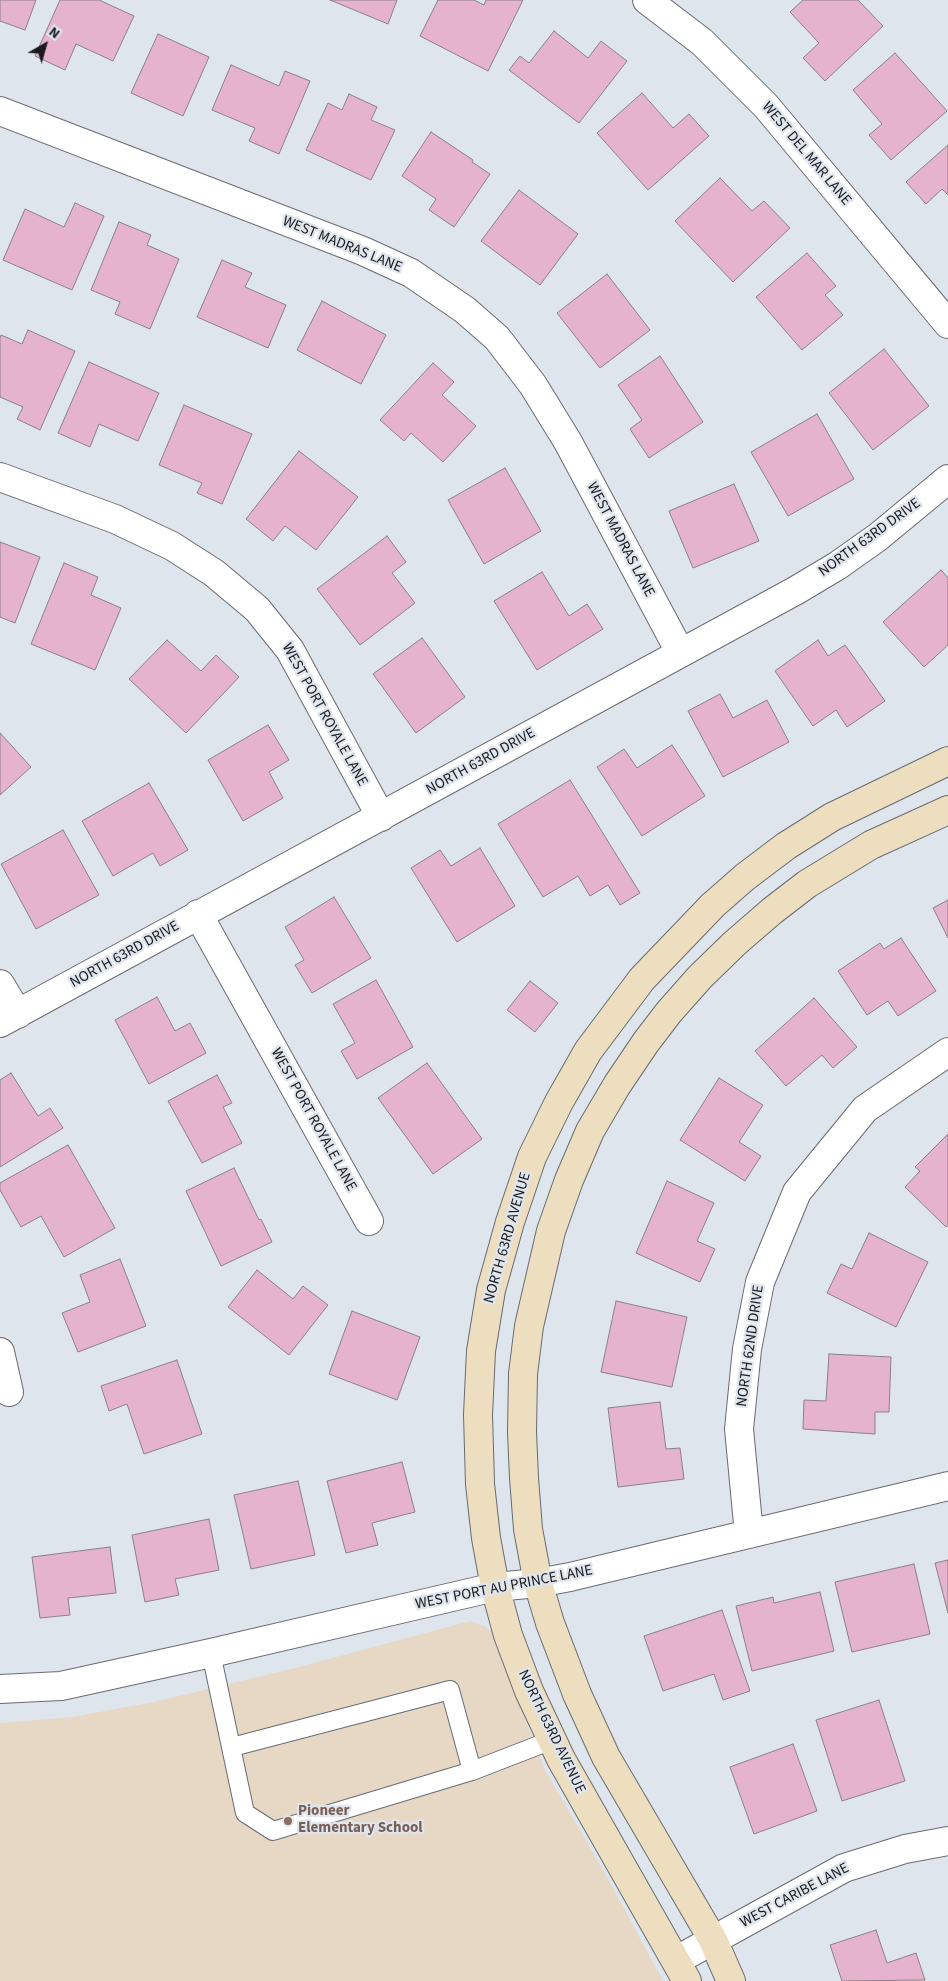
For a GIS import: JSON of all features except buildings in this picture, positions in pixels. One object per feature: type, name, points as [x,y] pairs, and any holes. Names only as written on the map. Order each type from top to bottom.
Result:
[{"type":"street","name":"WEST DEL MAR LANE","points":[[647,0],[702,42],[766,106],[948,324]]},
{"type":"street","name":"WEST MADRAS LANE","points":[[0,111],[363,251],[411,273],[465,310],[497,338],[533,385],[568,442],[680,652]]},
{"type":"street","name":"WEST PORT ROYALE LANE","points":[[0,477],[115,519],[172,546],[214,573],[257,608],[290,650],[381,816]]},
{"type":"street","name":"NORTH 63RD DRIVE","points":[[9,1018],[837,566],[878,537],[948,479]]},
{"type":"street","name":"NORTH 63RD AVENUE","points":[[682,1970],[561,1759],[529,1692],[508,1635],[495,1587],[486,1538],[480,1484],[478,1415],[481,1351],[491,1290],[510,1222],[532,1157],[559,1102],[588,1052],[642,979],[672,946],[744,877],[786,846],[832,817],[948,761]]},
{"type":"street","points":[[732,1981],[713,1940],[611,1765],[577,1694],[550,1623],[538,1583],[528,1529],[524,1478],[522,1432],[523,1374],[530,1318],[550,1231],[569,1180],[590,1131],[616,1085],[646,1042],[700,977],[735,943],[786,900],[840,862],[871,845],[948,810]]},
{"type":"street","name":"WEST PORT ROYALE LANE","points":[[198,914],[369,1221]]},
{"type":"street","points":[[0,984],[9,1018]]},
{"type":"street","name":"NORTH 62ND DRIVE","points":[[749,1534],[739,1429],[747,1349],[760,1282],[797,1192],[865,1109],[948,1052]]},
{"type":"street","points":[[0,1352],[9,1392]]},
{"type":"street","name":"WEST PORT AU PRINCE LANE","points":[[0,1689],[61,1686],[495,1587],[538,1583],[948,1486]]},
{"type":"street","points":[[552,1740],[591,1724]]},
{"type":"street","name":"WEST CARIBE LANE","points":[[682,1970],[713,1940],[844,1868],[905,1849],[948,1841]]},
{"type":"lane","points":[[211,1653],[245,1813],[274,1831],[472,1771],[552,1740]]},
{"type":"lane","points":[[232,1747],[450,1690],[472,1771]]},
{"type":"shaded area","name":"Pioneer Elementary School","points":[[470,1621],[485,1626],[491,1632],[544,1768],[606,1875],[663,1981],[0,1981],[0,1723],[72,1717],[154,1702],[299,1667]]},
{"type":"place","name":"Pioneer Elementary School","points":[[288,1821]]}]
